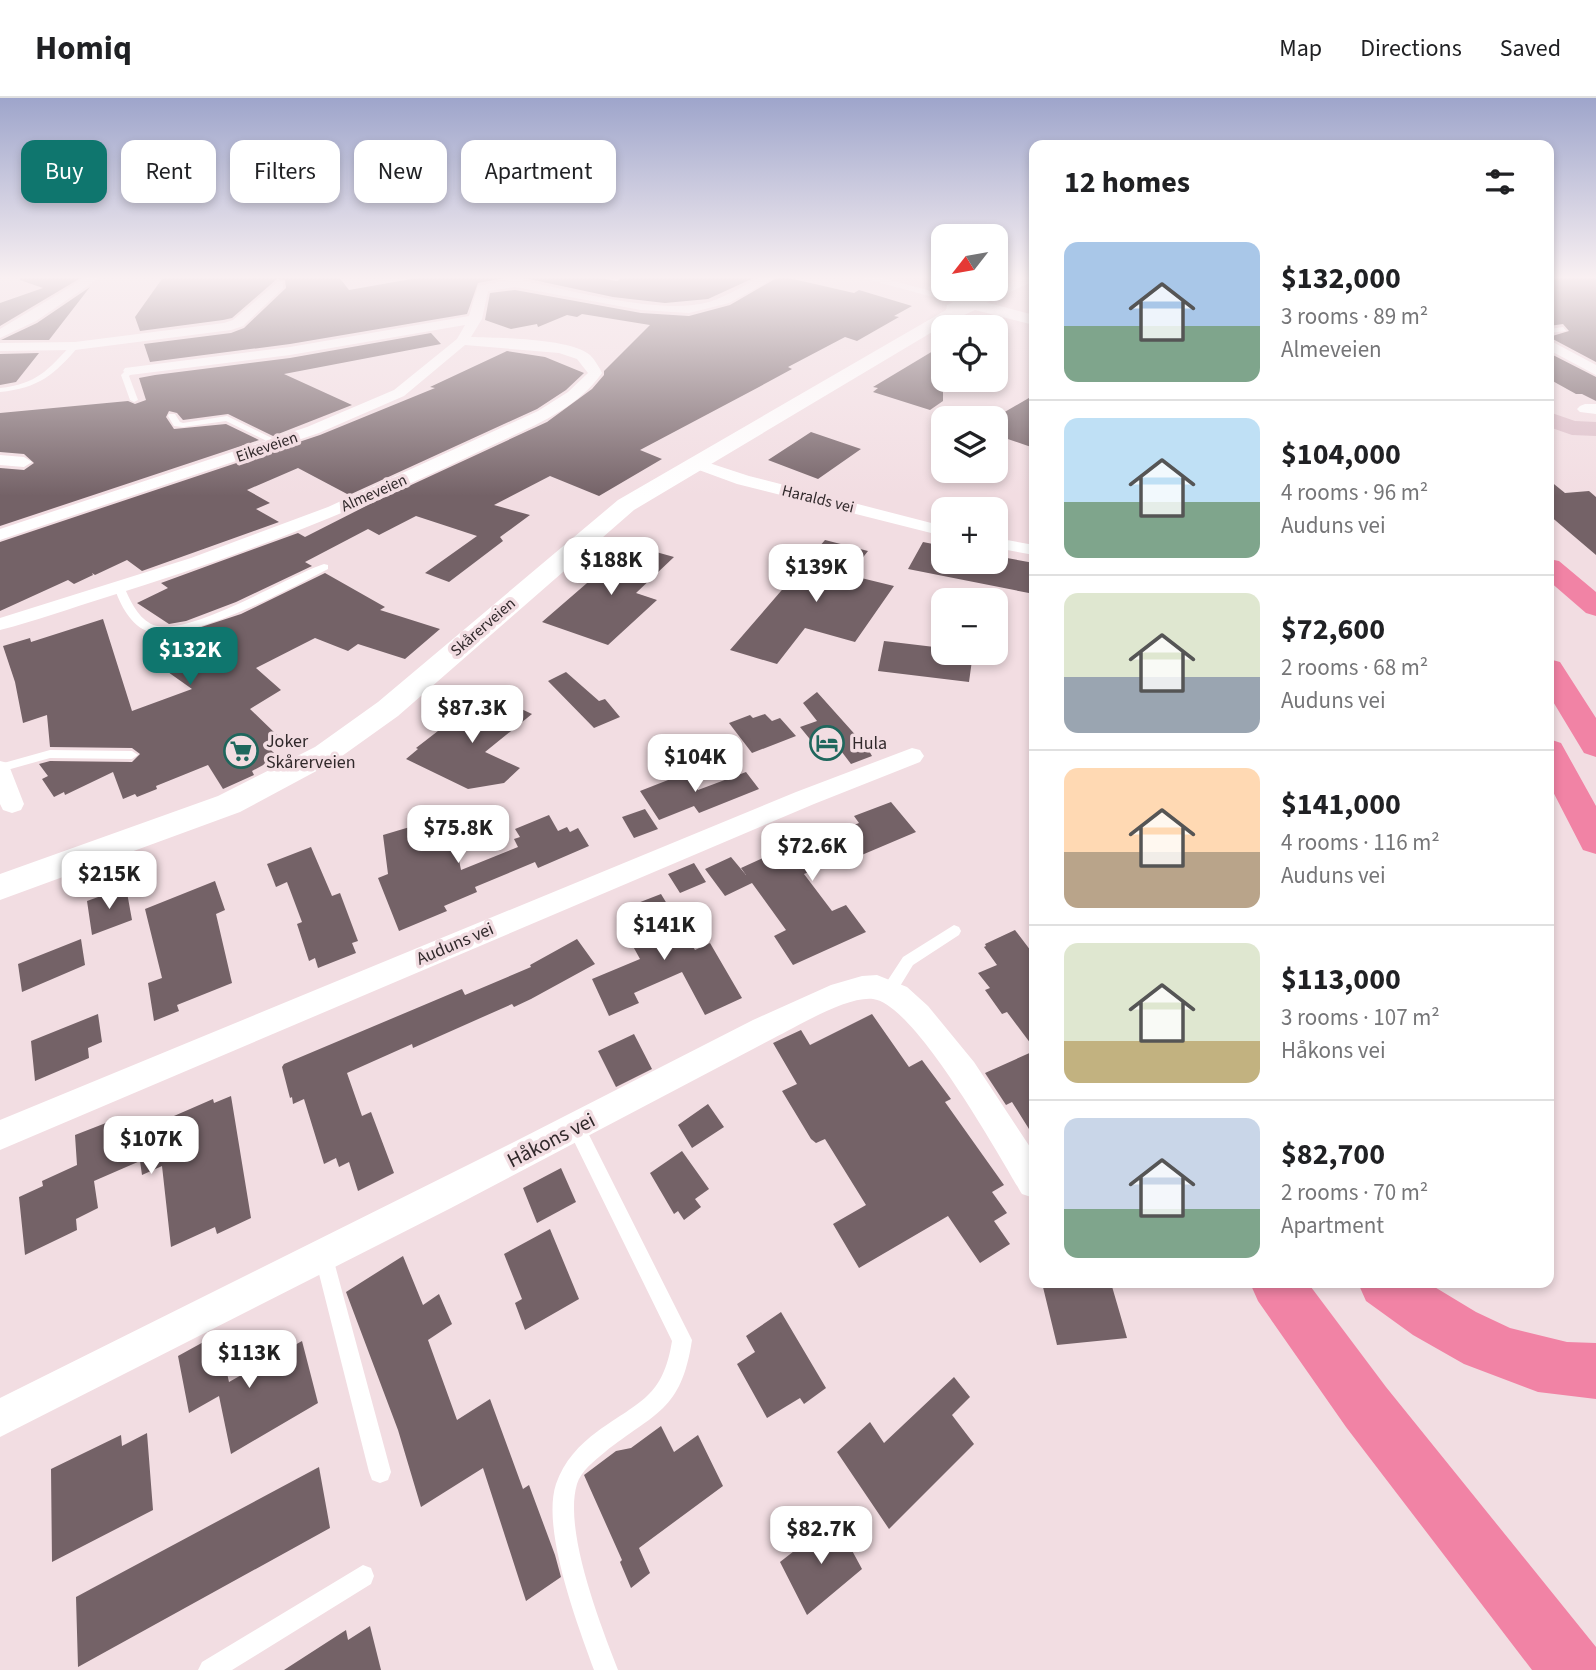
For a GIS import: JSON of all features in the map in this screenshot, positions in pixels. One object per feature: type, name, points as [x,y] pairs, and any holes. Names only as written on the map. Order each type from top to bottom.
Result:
[{"type":"highway","points":[[1554,571],[1596,607]]},
{"type":"highway","points":[[1554,677],[1596,745]]},
{"type":"highway","points":[[1554,760],[1596,840]]},
{"type":"highway","points":[[1554,818],[1596,792]]},
{"type":"highway","points":[[1280,1288],[1366,1407],[1573,1670]]},
{"type":"highway","points":[[1391,1288],[1440,1323],[1478,1343],[1529,1362],[1572,1371],[1596,1371]]},
{"type":"street","points":[[130,371],[299,349]]},
{"type":"street","name":"Eikeveien","points":[[0,535],[278,443],[369,408],[399,393],[452,349]]},
{"type":"street","name":"Almeveien","points":[[0,624],[119,587],[303,524],[427,470],[575,395],[595,373],[590,363],[580,354],[551,349]]},
{"type":"street","name":"Skårerveien","points":[[0,887],[217,809],[325,754],[388,709],[613,515],[694,463],[889,349]]},
{"type":"street","points":[[1558,349],[1596,371]]},
{"type":"street","points":[[0,460],[24,462]]},
{"type":"street","name":"Haralds vei","points":[[694,463],[743,480],[931,528]]},
{"type":"street","points":[[1008,545],[1029,549]]},
{"type":"street","name":"Auduns vei","points":[[0,1135],[768,813],[912,756]]},
{"type":"street","points":[[0,769],[12,804]]},
{"type":"street","name":"Håkons vei","points":[[0,1418],[800,1012],[867,986],[889,991]]},
{"type":"street","points":[[889,991],[904,1000],[937,1035],[1029,1174]]},
{"type":"lane","points":[[0,390],[22,389],[40,382],[71,349]]},
{"type":"lane","points":[[130,371],[125,375],[134,400]]},
{"type":"lane","points":[[172,416],[177,424],[186,425],[227,418],[278,443]]},
{"type":"lane","points":[[119,587],[139,620],[150,628],[162,631],[202,621],[324,567]]},
{"type":"lane","points":[[0,769],[50,754],[132,755]]},
{"type":"lane","points":[[889,991],[908,961],[954,931]]},
{"type":"lane","points":[[576,1127],[682,1340],[681,1361],[675,1380],[641,1414],[572,1470],[565,1491],[563,1517],[570,1549],[589,1626],[606,1670]]},
{"type":"lane","points":[[323,1254],[380,1472]]},
{"type":"lane","points":[[210,1670],[363,1576]]},
{"type":"building","points":[[146,349],[248,349],[150,362]]},
{"type":"building","points":[[339,349],[413,349],[284,374],[352,405],[273,436],[228,414],[183,420],[177,413],[169,411],[166,417],[174,429],[226,424],[259,440],[0,526],[0,468],[24,470],[34,463],[24,454],[0,452],[0,413],[128,401],[135,404],[146,400],[139,378]]},
{"type":"building","points":[[626,349],[822,349],[788,367],[792,369],[640,450],[662,459],[599,496],[550,476],[494,505],[530,515],[500,537],[503,541],[449,582],[425,573],[477,536],[416,516],[379,535],[368,529],[305,562],[312,566],[236,602],[186,621],[169,624],[137,603],[168,588],[161,583],[298,533],[305,537],[547,422],[592,389],[604,375],[604,371]]},
{"type":"building","points":[[1572,349],[1596,349],[1596,362]]},
{"type":"building","points":[[507,351],[545,357],[584,373],[566,390],[537,409],[349,495],[298,468],[247,490],[270,503],[256,509],[279,522],[142,571],[127,560],[95,575],[92,573],[93,575],[74,584],[68,580],[0,611],[0,542],[320,435],[435,388],[430,387]]},
{"type":"building","points":[[931,352],[931,392],[943,392],[943,401],[931,406],[930,410],[873,392],[878,388],[873,387]]},
{"type":"building","points":[[39,353],[16,382],[0,385],[0,354]]},
{"type":"building","points":[[1554,356],[1596,377],[1596,401],[1554,382]]},
{"type":"building","points":[[1029,398],[1029,446],[1008,439],[1008,410]]},
{"type":"building","points":[[811,432],[861,449],[818,479],[768,460]]},
{"type":"building","points":[[1554,484],[1565,493],[1589,491],[1596,497],[1596,555],[1554,519]]},
{"type":"building","points":[[825,540],[868,551],[849,575],[894,586],[855,642],[805,628],[777,664],[730,650]]},
{"type":"building","points":[[923,542],[931,544],[931,574],[908,569]]},
{"type":"building","points":[[631,545],[674,557],[636,593],[657,600],[608,645],[542,622]]},
{"type":"building","points":[[1008,558],[1029,562],[1029,593],[933,574],[1008,574]]},
{"type":"building","points":[[325,573],[385,607],[380,610],[440,629],[405,659],[358,644],[348,651],[315,638],[256,668],[281,690],[250,709],[278,736],[264,743],[278,757],[252,771],[254,775],[223,789],[208,765],[156,786],[157,789],[137,797],[135,794],[123,799],[113,772],[65,795],[64,792],[54,797],[42,779],[48,776],[39,764],[50,761],[132,762],[140,754],[132,748],[50,747],[47,715],[23,723],[15,682],[3,646],[30,638],[31,642],[103,619],[132,711],[192,689],[151,660],[191,639],[183,633],[241,614]]},
{"type":"building","points":[[884,641],[931,647],[931,665],[971,665],[969,682],[878,671]]},
{"type":"building","points":[[566,672],[599,701],[605,699],[620,717],[594,728],[548,681]]},
{"type":"building","points":[[817,692],[872,756],[851,764],[835,743],[818,749],[800,727],[817,721],[803,703]]},
{"type":"building","points":[[487,693],[532,714],[485,752],[520,768],[504,783],[468,789],[406,759],[418,749],[416,748]]},
{"type":"building","points":[[765,714],[772,721],[780,718],[796,736],[752,753],[729,723],[750,715],[753,718]]},
{"type":"building","points":[[746,772],[759,789],[699,813],[694,806],[659,820],[640,791],[686,773],[698,790]]},
{"type":"building","points":[[891,802],[916,832],[857,857],[854,853],[804,874],[832,911],[846,905],[866,932],[793,965],[774,936],[786,930],[752,883],[725,896],[705,869],[731,857],[746,875],[741,868],[780,850],[783,855],[859,823],[854,816]]},
{"type":"building","points":[[645,809],[658,829],[634,838],[622,817]]},
{"type":"building","points":[[450,815],[461,870],[518,847],[514,839],[520,837],[515,829],[549,815],[558,831],[567,827],[570,832],[578,828],[589,846],[538,868],[535,862],[475,887],[477,892],[444,906],[447,911],[399,931],[378,878],[388,874],[383,835]]},
{"type":"building","points":[[311,847],[332,896],[340,893],[358,941],[352,943],[356,953],[318,968],[315,958],[309,961],[297,924],[302,922],[287,882],[276,887],[267,864]]},
{"type":"building","points":[[694,863],[706,882],[680,893],[668,874]]},
{"type":"building","points":[[215,881],[225,910],[216,914],[232,983],[177,1005],[179,1011],[154,1021],[148,983],[162,978],[145,909]]},
{"type":"building","points":[[126,887],[132,920],[92,935],[87,901]]},
{"type":"building","points":[[661,894],[695,950],[710,943],[742,998],[705,1015],[682,972],[634,993],[639,1003],[609,1016],[592,979],[640,959],[618,919],[633,912],[630,906]]},
{"type":"building","points":[[1015,930],[1029,948],[1029,1041],[1007,1012],[1002,1014],[985,990],[990,988],[978,973],[997,965],[984,947],[985,944]]},
{"type":"building","points":[[81,939],[85,965],[22,992],[18,964]]},
{"type":"building","points":[[577,939],[595,964],[514,1007],[512,1004],[413,1048],[412,1044],[347,1073],[362,1116],[371,1112],[394,1173],[358,1191],[349,1162],[339,1167],[336,1158],[324,1164],[304,1099],[293,1104],[292,1097],[290,1098],[282,1067],[284,1064],[462,989],[465,995],[531,967],[530,965]]},
{"type":"building","points":[[98,1014],[102,1042],[88,1048],[89,1058],[35,1081],[31,1041]]},
{"type":"building","points":[[872,1014],[909,1067],[922,1060],[951,1099],[945,1102],[1004,1185],[992,1192],[1007,1213],[994,1221],[1010,1244],[980,1263],[948,1216],[859,1268],[833,1224],[866,1205],[825,1139],[816,1143],[811,1139],[782,1091],[797,1084],[773,1043],[801,1030],[810,1045]]},
{"type":"building","points":[[634,1034],[652,1069],[616,1087],[598,1051]]},
{"type":"building","points":[[1029,1053],[1029,1129],[1012,1102],[1006,1105],[985,1073]]},
{"type":"building","points":[[231,1096],[251,1218],[217,1234],[215,1227],[171,1247],[162,1166],[142,1175],[140,1161],[94,1181],[98,1208],[76,1219],[77,1230],[25,1255],[19,1197],[43,1186],[42,1181],[77,1165],[75,1135],[111,1121],[112,1143],[213,1099],[214,1103]]},
{"type":"building","points":[[708,1104],[724,1127],[692,1148],[678,1125]]},
{"type":"building","points":[[682,1151],[709,1189],[695,1199],[701,1207],[684,1220],[678,1211],[674,1214],[650,1173]]},
{"type":"building","points":[[561,1168],[576,1202],[537,1223],[523,1188]]},
{"type":"building","points":[[550,1229],[579,1299],[525,1330],[515,1303],[522,1299],[504,1254]]},
{"type":"building","points":[[403,1256],[423,1305],[439,1294],[452,1324],[428,1340],[457,1420],[490,1399],[523,1489],[529,1485],[555,1555],[561,1577],[526,1601],[483,1468],[421,1507],[398,1430],[346,1292]]},
{"type":"building","points":[[1043,1288],[1112,1288],[1127,1338],[1057,1345]]},
{"type":"building","points":[[781,1312],[826,1388],[804,1404],[800,1398],[767,1418],[737,1364],[755,1352],[746,1336]]},
{"type":"building","points":[[218,1334],[229,1382],[302,1341],[318,1403],[231,1454],[219,1396],[189,1413],[178,1356]]},
{"type":"building","points":[[954,1377],[970,1397],[952,1415],[974,1444],[889,1529],[837,1452],[870,1422],[884,1443]]},
{"type":"building","points":[[661,1426],[674,1452],[698,1435],[723,1486],[639,1548],[650,1573],[631,1588],[620,1562],[622,1560],[584,1475],[616,1451],[631,1448]]},
{"type":"building","points":[[147,1433],[153,1510],[52,1562],[51,1469],[121,1435],[122,1446]]},
{"type":"building","points":[[319,1467],[330,1528],[78,1667],[76,1597]]},
{"type":"building","points":[[835,1519],[862,1569],[807,1615],[780,1562]]},
{"type":"building","points":[[370,1626],[381,1670],[284,1670],[346,1630],[348,1640]]},
{"type":"place","name":"Hula","points":[[827,743]]},
{"type":"place","name":"Joker Skårerveien","points":[[241,751]]}]
